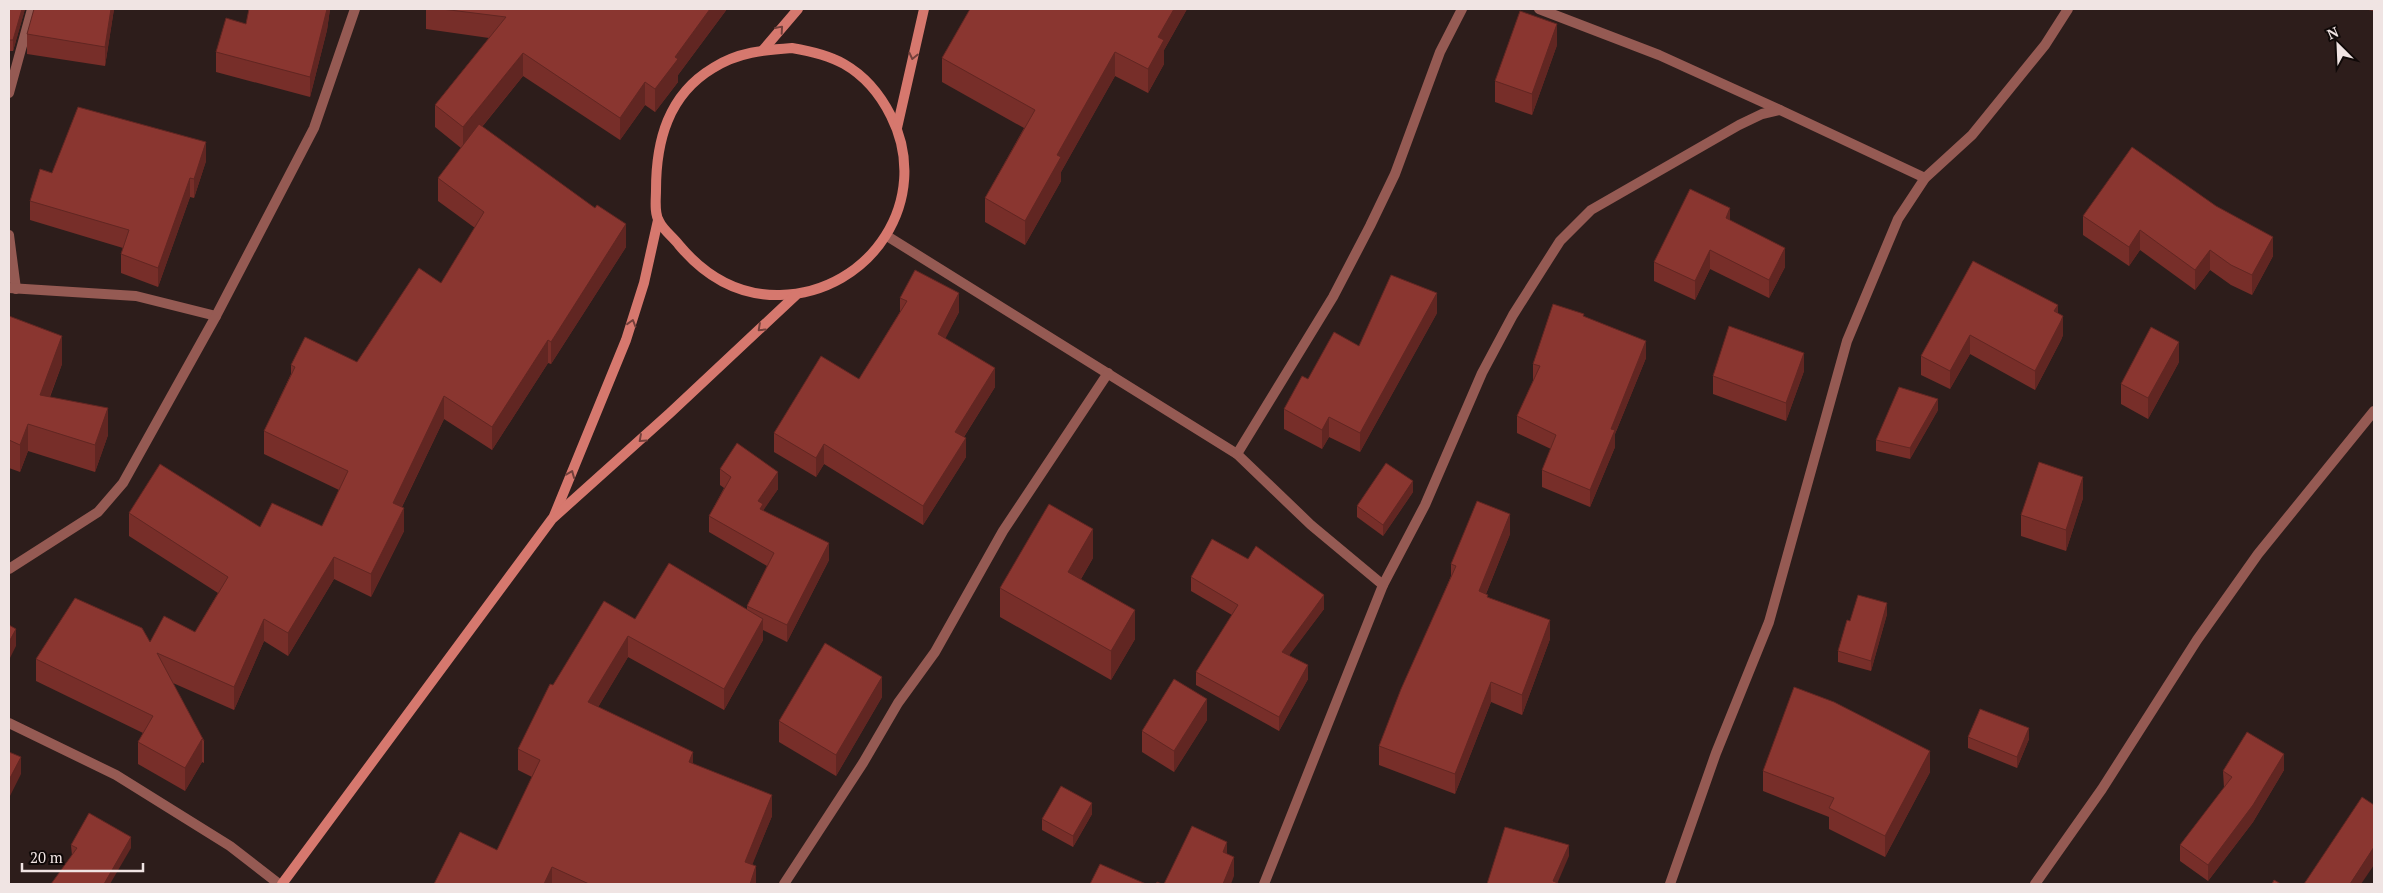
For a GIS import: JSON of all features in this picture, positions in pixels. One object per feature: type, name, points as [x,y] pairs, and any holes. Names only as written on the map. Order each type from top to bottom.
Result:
[{"type":"main road","points":[[763,50],[798,9]]},
{"type":"main road","points":[[897,128],[924,9]]},
{"type":"main road","points":[[552,519],[626,340],[644,282],[658,220],[656,160],[662,133],[674,108],[690,86],[712,68],[737,55],[763,50],[792,48],[819,53],[845,65],[867,82],[879,96],[897,128],[904,155],[904,183],[899,210],[886,236],[870,258],[848,275],[823,288],[796,295],[768,296],[741,290],[711,276],[693,262],[658,220]]},
{"type":"main road","points":[[280,884],[552,519],[670,413],[796,295]]},
{"type":"street","points":[[9,92],[32,9]]},
{"type":"street","points":[[9,569],[98,512],[123,483],[216,316],[314,128],[355,9]]},
{"type":"street","points":[[1237,454],[1333,297],[1370,226],[1394,174],[1440,52],[1462,9]]},
{"type":"street","points":[[1539,9],[1659,55],[1925,178]]},
{"type":"street","points":[[1670,884],[1716,752],[1769,622],[1847,341],[1898,219],[1925,178],[1972,135],[2045,45],[2068,9]]},
{"type":"street","points":[[1264,884],[1383,585],[1425,505],[1482,373],[1514,315],[1560,242],[1591,210],[1740,125],[1762,114],[1780,110]]},
{"type":"street","points":[[9,236],[12,289],[129,296],[216,316]]},
{"type":"street","points":[[886,236],[1237,454],[1311,525],[1383,585]]},
{"type":"street","points":[[784,884],[863,763],[898,703],[935,652],[1004,531],[1108,373]]},
{"type":"street","points":[[2034,884],[2102,790],[2198,640],[2258,554],[2374,411]]},
{"type":"street","points":[[9,723],[116,775],[230,846],[280,884]]},
{"type":"building","points":[[9,9],[22,9],[13,40],[9,40]]},
{"type":"building","points":[[34,9],[111,9],[105,47],[27,34]]},
{"type":"building","points":[[249,9],[327,9],[310,77],[216,52],[226,18],[246,24]]},
{"type":"building","points":[[442,9],[710,9],[675,57],[678,59],[655,89],[645,82],[620,118],[523,53],[463,127],[435,105],[506,17]]},
{"type":"building","points":[[970,9],[1174,9],[1158,37],[1164,40],[1148,69],[1115,52],[1057,155],[1061,157],[1025,221],[985,198],[1035,110],[942,58]]},
{"type":"building","points":[[1520,11],[1557,24],[1532,94],[1495,81]]},
{"type":"building","points":[[78,107],[206,142],[194,179],[190,178],[158,268],[121,254],[129,230],[30,201],[40,169],[52,173]]},
{"type":"building","points":[[479,124],[595,208],[597,205],[626,224],[551,342],[548,340],[492,427],[444,396],[393,503],[404,508],[371,574],[334,557],[288,633],[264,619],[234,687],[157,653],[204,741],[202,739],[185,768],[138,742],[153,716],[36,659],[75,598],[142,628],[150,642],[164,616],[195,632],[228,577],[129,513],[160,464],[260,527],[272,503],[322,526],[348,471],[264,431],[295,367],[291,365],[305,337],[357,362],[419,268],[441,283],[484,212],[438,178]]},
{"type":"building","points":[[2132,147],[2216,206],[2273,237],[2252,275],[2231,265],[2210,250],[2195,270],[2140,230],[2129,247],[2083,216]]},
{"type":"building","points":[[1690,189],[1730,208],[1726,218],[1785,248],[1769,280],[1710,250],[1695,281],[1654,262]]},
{"type":"building","points":[[1973,261],[2058,305],[2054,311],[2063,316],[2035,371],[1970,335],[1950,371],[1921,356]]},
{"type":"building","points":[[915,270],[959,293],[938,334],[995,368],[955,432],[966,438],[923,506],[824,444],[816,458],[774,433],[821,356],[859,379],[907,301],[900,298]]},
{"type":"building","points":[[1391,275],[1437,293],[1360,433],[1329,417],[1322,430],[1284,409],[1302,376],[1308,379],[1334,332],[1359,346]]},
{"type":"building","points":[[1553,304],[1584,314],[1583,316],[1646,341],[1611,429],[1615,430],[1590,490],[1542,470],[1556,435],[1517,416],[1540,366],[1533,364]]},
{"type":"building","points":[[9,316],[62,336],[40,395],[108,408],[95,445],[28,424],[20,445],[9,440]]},
{"type":"building","points":[[1729,326],[1804,353],[1786,403],[1713,376]]},
{"type":"building","points":[[2151,327],[2179,342],[2148,398],[2121,384]]},
{"type":"building","points":[[1899,387],[1938,399],[1910,448],[1876,440]]},
{"type":"building","points":[[737,443],[778,472],[758,501],[763,504],[760,509],[829,543],[787,625],[747,606],[774,553],[709,516],[731,477],[720,469]]},
{"type":"building","points":[[2039,462],[2083,477],[2066,530],[2021,515]]},
{"type":"building","points":[[1386,463],[1413,481],[1383,525],[1357,506]]},
{"type":"building","points":[[1477,501],[1510,514],[1479,591],[1488,595],[1487,597],[1550,620],[1522,695],[1491,682],[1455,774],[1379,746],[1401,689],[1456,566],[1451,564]]},
{"type":"building","points":[[1049,504],[1093,529],[1068,572],[1135,610],[1111,651],[1000,588]]},
{"type":"building","points":[[1212,539],[1248,559],[1256,546],[1324,595],[1282,652],[1308,665],[1279,717],[1196,672],[1238,605],[1191,577]]},
{"type":"building","points":[[669,563],[763,619],[724,689],[628,636],[588,702],[693,752],[689,762],[772,795],[745,862],[756,866],[750,884],[589,884],[552,867],[544,884],[434,884],[460,832],[497,850],[540,760],[518,749],[550,684],[553,685],[604,601],[635,619]]},
{"type":"building","points":[[1858,595],[1887,603],[1871,661],[1838,651],[1847,620],[1850,621]]},
{"type":"building","points":[[9,625],[16,629],[9,642]]},
{"type":"building","points":[[825,643],[882,677],[836,755],[779,721]]},
{"type":"building","points":[[1174,679],[1207,699],[1174,751],[1142,731]]},
{"type":"building","points":[[1794,687],[1834,702],[1930,751],[1885,836],[1829,808],[1834,798],[1763,771]]},
{"type":"building","points":[[1980,709],[2029,728],[2017,757],[1968,737]]},
{"type":"building","points":[[2247,732],[2284,754],[2253,805],[2208,865],[2180,845],[2232,777],[2223,771]]},
{"type":"building","points":[[9,752],[21,757],[9,780]]},
{"type":"building","points":[[1061,786],[1092,803],[1073,836],[1042,819]]},
{"type":"building","points":[[2362,797],[2374,805],[2374,847],[2350,884],[2304,884]]},
{"type":"building","points":[[89,813],[131,837],[104,884],[51,884],[77,848],[71,845]]},
{"type":"building","points":[[1192,826],[1227,842],[1223,852],[1234,857],[1223,884],[1164,884]]},
{"type":"building","points":[[1505,827],[1569,845],[1553,881],[1560,884],[1487,884]]},
{"type":"building","points":[[1100,864],[1146,884],[1090,884]]},
{"type":"building","points":[[2274,880],[2281,884],[2272,884]]}]
